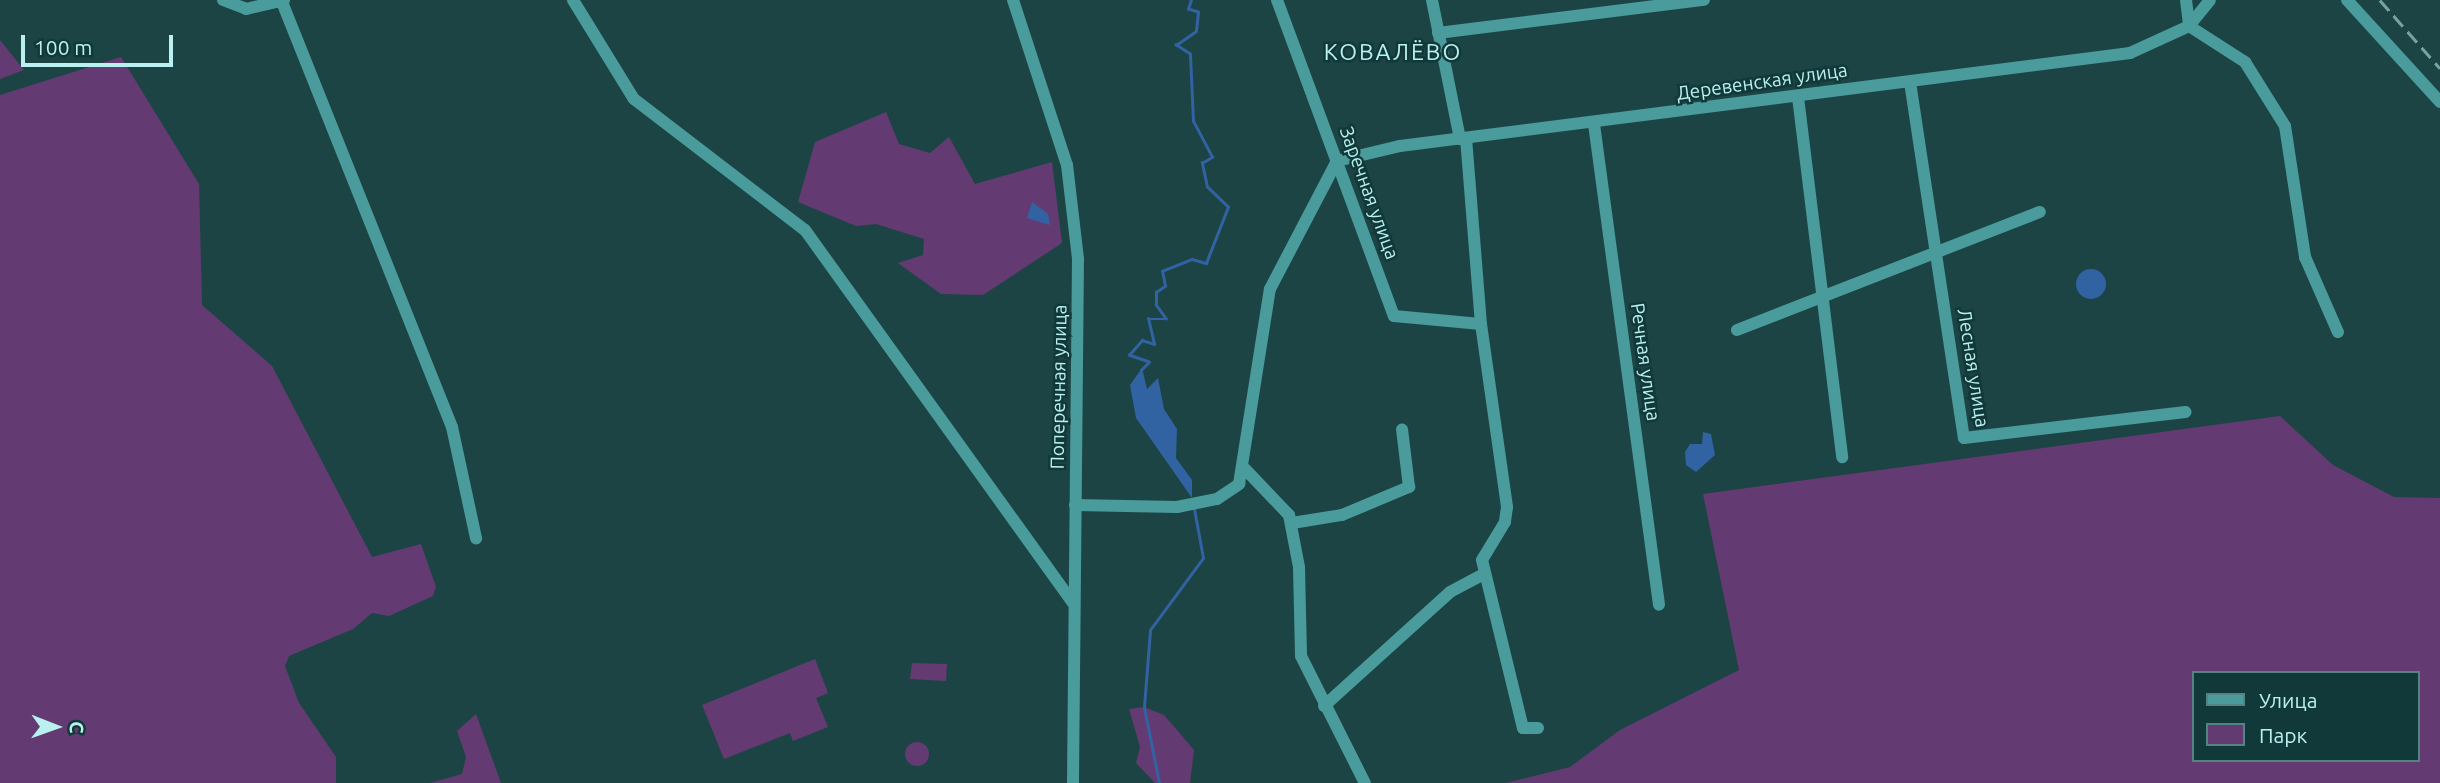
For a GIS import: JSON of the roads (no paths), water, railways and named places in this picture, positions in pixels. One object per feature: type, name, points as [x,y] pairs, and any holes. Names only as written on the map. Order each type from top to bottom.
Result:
[{"type":"street","points":[[223,0],[246,9],[283,1],[452,427],[476,538]]},
{"type":"street","points":[[573,0],[634,99],[777,204],[812,237],[1073,603]]},
{"type":"street","name":"Поперечная улица","points":[[1013,0],[1072,194],[1080,327],[1073,603],[1073,783]]},
{"type":"street","name":"Заречная улица","points":[[1277,0],[1394,316],[1481,324]]},
{"type":"street","points":[[1432,0],[1463,139],[1481,324],[1507,507],[1500,532],[1485,547],[1484,574],[1523,728],[1538,728]]},
{"type":"street","points":[[1438,33],[1704,0]]},
{"type":"street","points":[[2186,0],[2189,26]]},
{"type":"street","points":[[2189,26],[2210,0]]},
{"type":"street","points":[[2347,0],[2440,102]]},
{"type":"street","points":[[2189,26],[2245,62],[2285,126],[2305,257],[2338,332]]},
{"type":"street","name":"Деревенская улица","points":[[1337,161],[1463,139],[2130,53],[2189,26]]},
{"type":"street","name":"Лесная улица","points":[[1910,82],[1964,438],[2185,412]]},
{"type":"street","points":[[1798,97],[1842,457]]},
{"type":"street","name":"Речная улица","points":[[1594,124],[1659,606]]},
{"type":"street","points":[[1075,505],[1190,506],[1229,493],[1245,469],[1270,289],[1337,161]]},
{"type":"street","points":[[1737,330],[2040,212]]},
{"type":"street","points":[[1292,523],[1342,515],[1409,486],[1402,429]]},
{"type":"street","points":[[1245,469],[1278,498],[1292,523],[1300,567],[1296,636],[1324,706],[1365,783]]},
{"type":"street","points":[[1048,568],[1074,569]]},
{"type":"street","points":[[1324,706],[1450,592],[1484,574]]},
{"type":"water","points":[[1032,202],[1048,214],[1050,225],[1027,218]]},
{"type":"water","points":[[2091,269],[2102,273],[2106,284],[2102,295],[2091,299],[2080,295],[2076,284],[2080,273]]},
{"type":"water","points":[[1142,368],[1147,389],[1158,378],[1164,409],[1177,429],[1176,458],[1192,480],[1192,498],[1136,418],[1130,385]]},
{"type":"water","points":[[1703,432],[1711,434],[1715,455],[1696,472],[1686,465],[1685,452],[1690,444],[1702,444]]},
{"type":"waterway","points":[[1141,370],[1149,362],[1129,355],[1142,340],[1154,344],[1148,319],[1166,319],[1156,305],[1156,292],[1165,286],[1162,271],[1192,259],[1206,263],[1228,207],[1207,187],[1202,163],[1212,157],[1193,121],[1190,54],[1176,45],[1196,31],[1198,12],[1188,9],[1191,0]]},
{"type":"waterway","points":[[1159,783],[1144,707],[1150,630],[1203,558],[1194,509]]},
{"type":"railway","points":[[2380,0],[2440,68]]},
{"type":"district","name":"КОВАЛЁВО","points":[[1393,52]]}]
